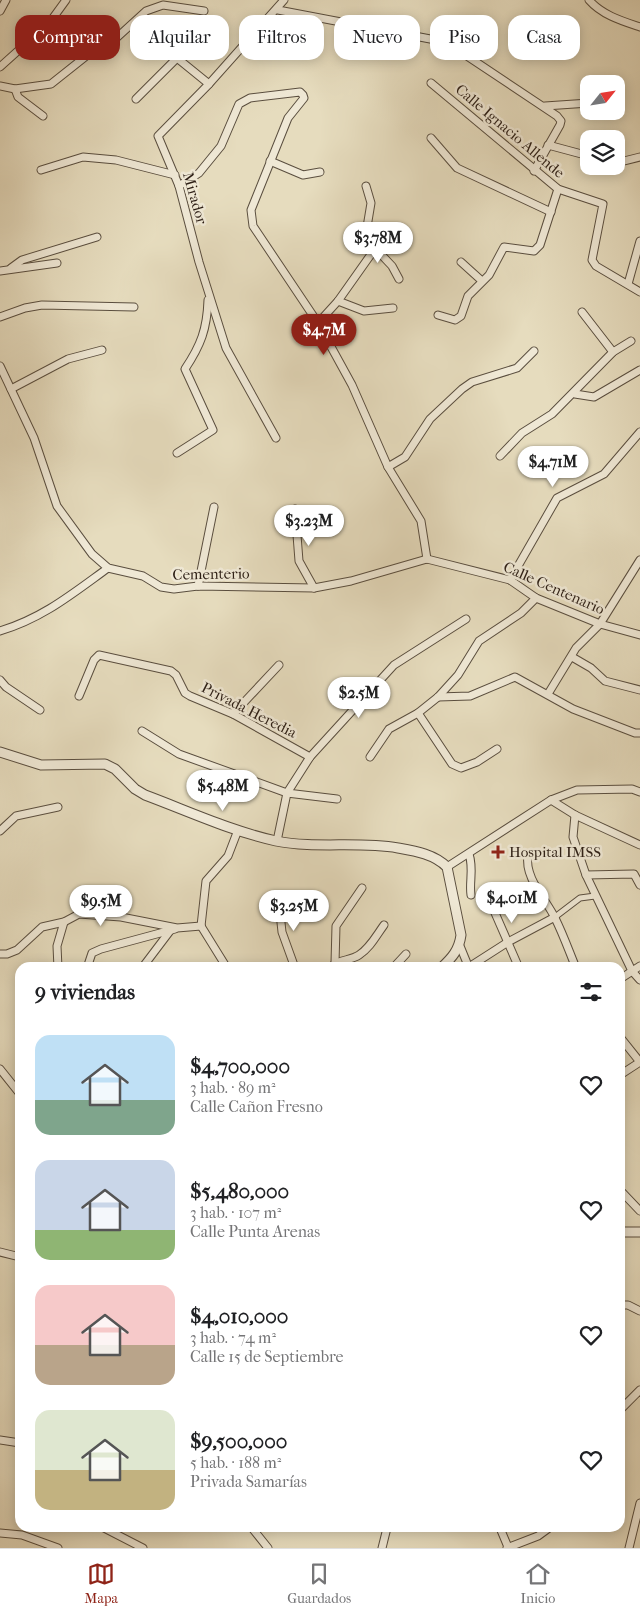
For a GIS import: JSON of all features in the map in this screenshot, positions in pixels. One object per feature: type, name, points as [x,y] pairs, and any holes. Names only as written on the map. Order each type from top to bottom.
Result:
[{"type":"street","points":[[0,11],[6,0]]},
{"type":"street","points":[[0,66],[50,22],[66,0]]},
{"type":"street","name":"Mirador","points":[[276,438],[226,348],[208,292],[179,186],[158,136],[278,10],[284,0]]},
{"type":"street","points":[[589,0],[594,6],[616,19],[640,27]]},
{"type":"street","points":[[0,86],[15,89],[51,84],[90,52],[112,42],[146,11],[163,5],[204,11]]},
{"type":"street","points":[[278,10],[446,42],[545,106],[561,121],[534,171]]},
{"type":"street","points":[[136,98],[177,58],[209,84]]},
{"type":"street","name":"Calle Ignacio Allende","points":[[431,83],[534,171],[558,189],[603,204],[592,260],[596,266],[628,284]]},
{"type":"street","points":[[15,89],[18,97],[43,116]]},
{"type":"street","points":[[179,186],[199,173],[221,146],[239,104],[250,98],[300,92],[304,95],[304,98],[288,118],[251,210],[253,226],[318,323],[352,385],[388,467],[421,521],[427,559]]},
{"type":"street","points":[[545,106],[580,104]]},
{"type":"street","points":[[431,138],[457,168],[551,212]]},
{"type":"street","points":[[548,145],[580,154]]},
{"type":"street","points":[[41,170],[83,157],[116,160],[175,175]]},
{"type":"street","points":[[625,161],[640,157]]},
{"type":"street","points":[[270,162],[303,175],[320,172]]},
{"type":"street","points":[[366,186],[371,203],[367,227],[374,247],[392,266],[399,279]]},
{"type":"street","points":[[438,315],[454,320],[461,316],[468,296],[489,275],[504,247],[534,251],[540,245],[558,189]]},
{"type":"street","points":[[11,268],[22,260],[97,237]]},
{"type":"street","points":[[640,241],[628,284],[640,292]]},
{"type":"street","points":[[318,323],[338,301],[372,253],[374,247]]},
{"type":"street","points":[[461,262],[482,280]]},
{"type":"street","points":[[0,271],[57,263]]},
{"type":"street","points":[[177,453],[213,430],[185,369],[200,345],[207,319],[208,292]]},
{"type":"street","points":[[338,301],[364,311],[393,308]]},
{"type":"street","points":[[0,317],[42,304],[134,307]]},
{"type":"street","points":[[582,312],[613,352]]},
{"type":"street","points":[[500,456],[522,433],[552,414],[575,394],[613,352],[631,341]]},
{"type":"street","points":[[11,389],[68,360],[102,350]]},
{"type":"street","points":[[388,467],[405,457],[430,420],[462,389],[472,382],[517,368],[534,352]]},
{"type":"street","points":[[0,366],[34,438],[57,506],[92,554],[108,568],[51,610],[21,625],[0,631]]},
{"type":"street","points":[[575,394],[594,397],[640,370]]},
{"type":"street","points":[[510,580],[557,498],[604,474],[640,432]]},
{"type":"street","points":[[198,586],[214,507]]},
{"type":"street","points":[[295,509],[299,561],[314,588]]},
{"type":"street","name":"Cementerio","points":[[108,568],[143,576],[161,587],[174,589],[198,586],[314,588],[351,581],[427,559]]},
{"type":"street","name":"Calle Centenario","points":[[427,559],[510,580],[536,598],[600,624],[640,635]]},
{"type":"street","points":[[548,694],[576,648],[600,624],[640,560]]},
{"type":"street","points":[[370,757],[390,729],[418,713],[438,697],[458,675],[479,641],[521,613],[536,598]]},
{"type":"street","points":[[277,841],[287,793],[310,757],[394,665],[466,619]]},
{"type":"street","name":"Privada Heredia","points":[[79,696],[94,660],[99,655],[170,671],[176,675],[185,693],[233,714],[310,757]]},
{"type":"street","points":[[572,657],[591,668],[605,681],[640,690]]},
{"type":"street","points":[[233,714],[279,665]]},
{"type":"street","points":[[438,697],[470,696],[514,677],[573,709],[640,733]]},
{"type":"street","points":[[0,680],[6,688],[40,710]]},
{"type":"street","points":[[418,713],[452,764],[461,768],[477,762],[497,749]]},
{"type":"street","points":[[142,731],[179,754],[287,793],[337,800]]},
{"type":"street","points":[[0,752],[41,765],[105,764],[115,768],[136,789],[145,795],[238,830],[277,841],[382,845],[415,851],[433,857],[447,867],[461,935],[460,946],[467,962]]},
{"type":"street","points":[[447,867],[551,800],[577,790],[632,789],[640,792]]},
{"type":"street","points":[[551,800],[574,815],[640,845]]},
{"type":"street","points":[[0,831],[16,816],[58,807]]},
{"type":"street","points":[[574,815],[573,837],[586,875],[632,971],[640,980]]},
{"type":"street","points":[[223,962],[201,926],[206,881],[228,856],[238,830]]},
{"type":"street","points":[[469,854],[473,864],[470,885],[472,895]]},
{"type":"street","points":[[528,855],[527,862],[536,888],[555,917],[574,962]]},
{"type":"street","points":[[586,875],[634,874],[640,885]]},
{"type":"street","points":[[332,962],[336,926],[362,888]]},
{"type":"street","points":[[485,890],[516,962]]},
{"type":"street","points":[[289,896],[280,913],[282,932],[293,962]]},
{"type":"street","points":[[477,962],[508,942],[555,917],[580,898],[595,896]]},
{"type":"street","points":[[0,954],[7,954],[17,950],[42,927],[64,922],[78,914],[121,917],[174,930]]},
{"type":"street","points":[[58,962],[57,946],[64,922]]},
{"type":"street","points":[[341,962],[357,957],[367,949],[384,925]]},
{"type":"street","points":[[88,962],[92,953],[101,949],[174,930],[201,926]]},
{"type":"street","points":[[147,962],[174,930]]},
{"type":"street","points":[[447,962],[460,946]]},
{"type":"street","points":[[399,962],[406,954]]},
{"type":"street","points":[[625,976],[640,966]]},
{"type":"street","points":[[625,1043],[640,1062],[625,1072]]},
{"type":"street","points":[[0,1069],[15,1088]]},
{"type":"street","points":[[625,1195],[640,1211]]},
{"type":"street","points":[[625,1231],[638,1230]]},
{"type":"street","points":[[0,1252],[15,1256]]},
{"type":"street","points":[[625,1305],[640,1311]]},
{"type":"street","points":[[625,1405],[640,1390]]},
{"type":"street","points":[[0,1440],[15,1442]]},
{"type":"street","points":[[629,1548],[638,1518],[640,1503]]},
{"type":"street","points":[[0,1532],[22,1534],[58,1548]]},
{"type":"street","points":[[112,1532],[143,1548]]},
{"type":"street","points":[[255,1532],[268,1548]]},
{"type":"street","points":[[382,1548],[386,1532]]},
{"type":"street","points":[[501,1532],[507,1547],[538,1536],[544,1532]]},
{"type":"place","name":"Hospital IMSS","points":[[498,852]]}]
